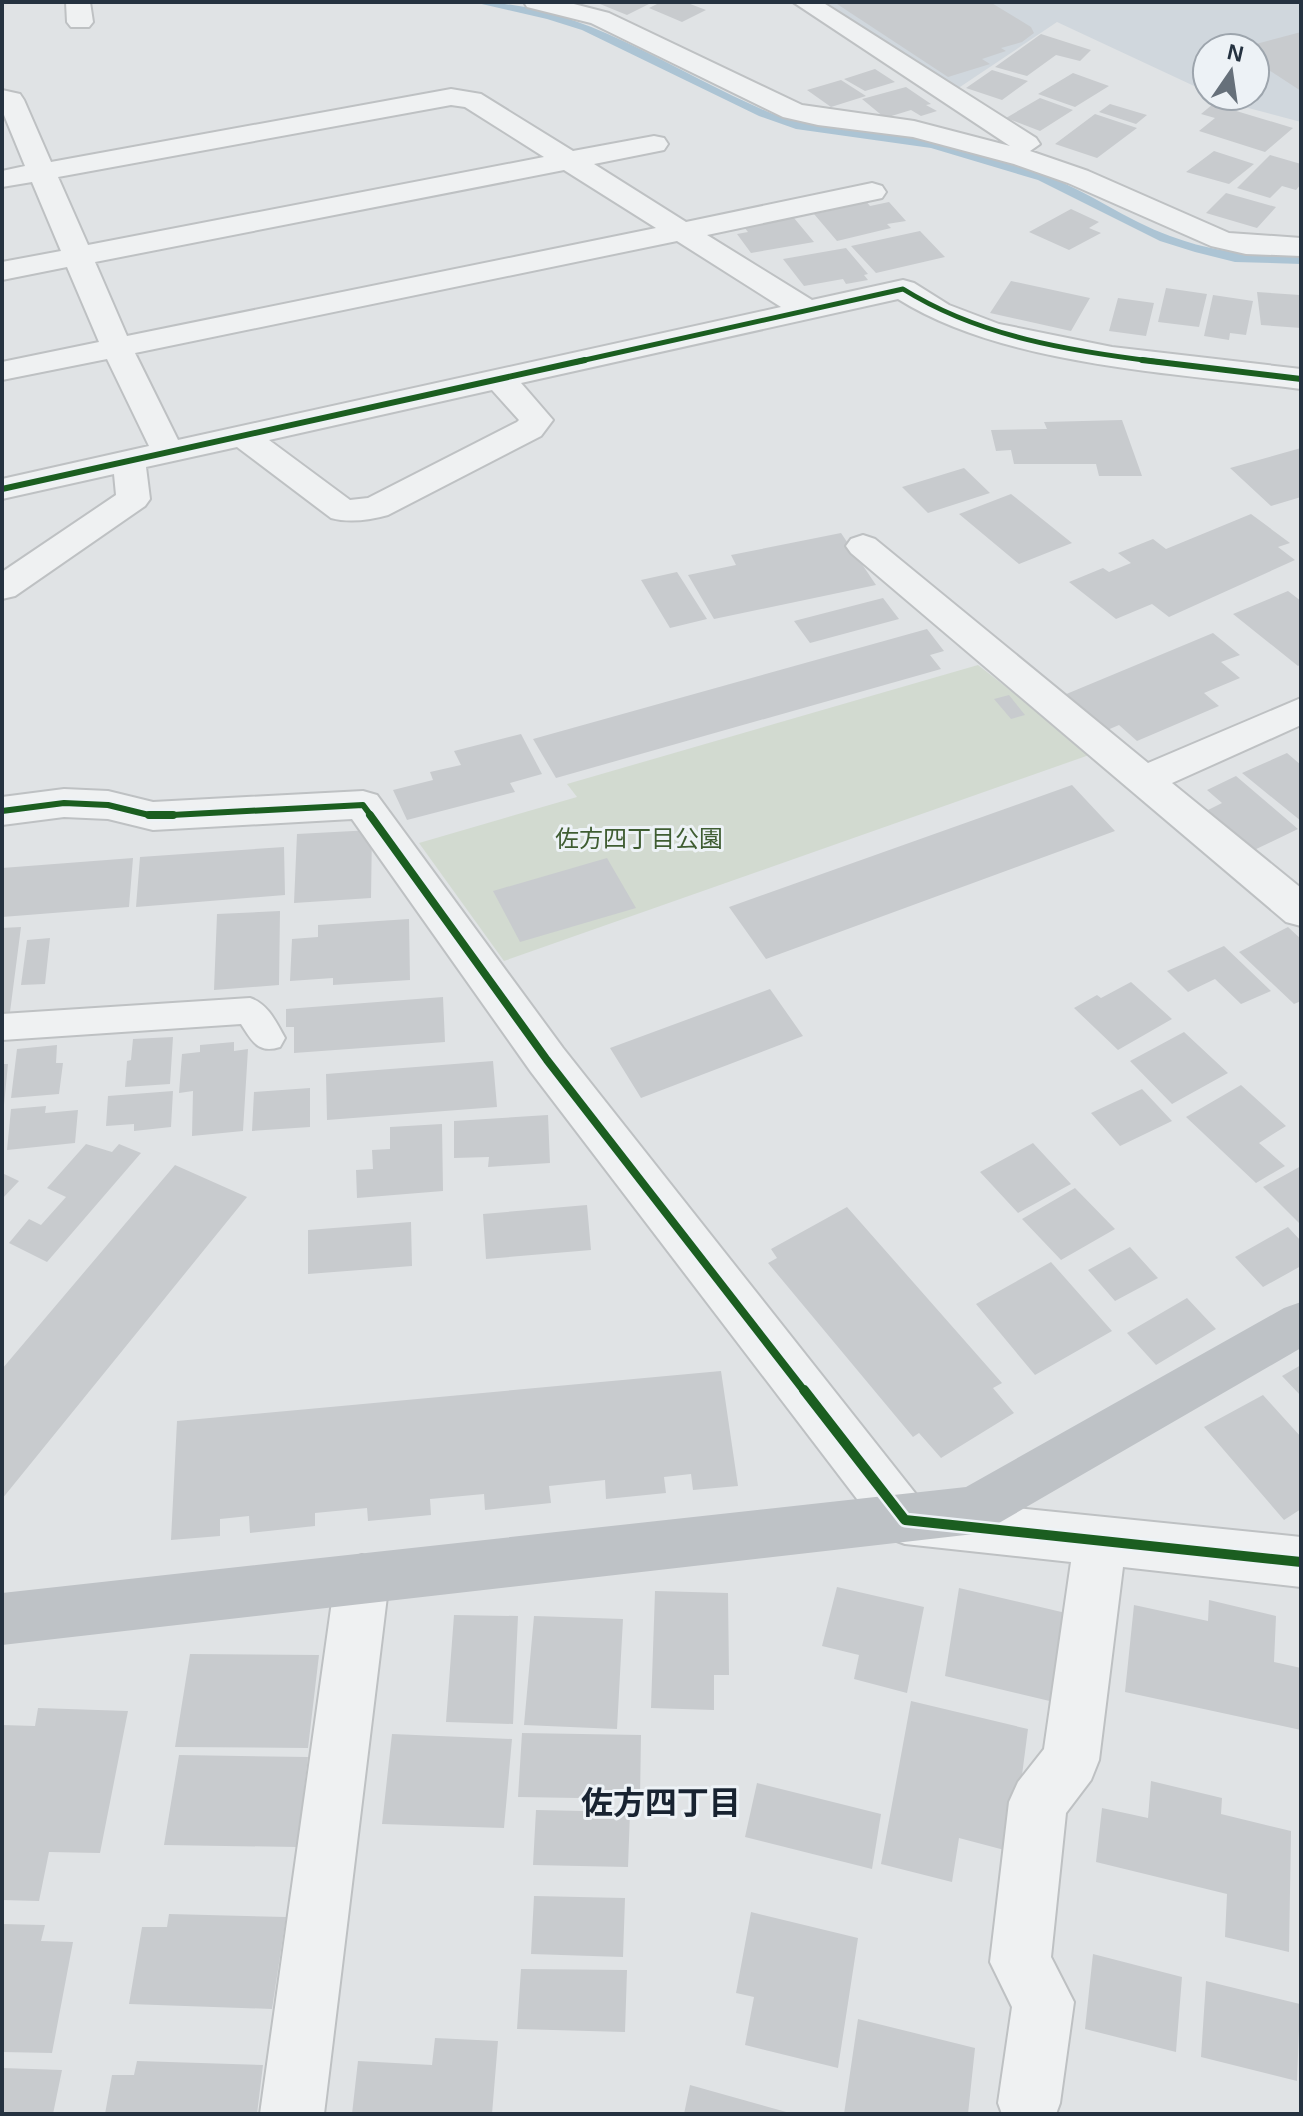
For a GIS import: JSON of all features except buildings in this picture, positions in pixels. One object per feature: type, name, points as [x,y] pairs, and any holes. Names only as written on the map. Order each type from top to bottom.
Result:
[{"type":"street","points":[[536,2],[600,18],[793,111],[914,129],[1012,154],[1078,177],[1221,240],[1246,245],[1301,247]]},
{"type":"street","points":[[805,2],[899,66],[1078,177]]},
{"type":"street","points":[[2,179],[451,97],[472,100],[807,310]]},
{"type":"street","points":[[2,98],[11,100],[39,172],[116,346],[168,452]]},
{"type":"street","points":[[2,271],[654,144]]},
{"type":"street","points":[[2,371],[872,192]]},
{"type":"street","points":[[2,489],[903,289],[938,311],[991,332],[1112,356],[1301,379]]},
{"type":"street","points":[[242,435],[343,511],[376,508],[529,429],[537,420],[498,378]]},
{"type":"street","points":[[2,588],[133,499],[129,460]]},
{"type":"street","points":[[863,546],[1301,911]]},
{"type":"street","points":[[1144,780],[1301,710]]},
{"type":"street","points":[[2,811],[64,803],[108,805],[153,816],[363,805],[547,1060],[905,1520],[1301,1562]]},
{"type":"street","points":[[2,1619],[974,1510],[1301,1323]]},
{"type":"street","points":[[1029,2103],[1043,2002],[1020,1962],[1038,1802],[1071,1760],[1100,1541]]},
{"type":"street","points":[[292,2114],[362,1580]]},
{"type":"lane","points":[[2,1027],[250,1011],[268,1038]]},
{"type":"shaded area","points":[[826,2],[1301,2],[1301,122],[1263,112],[1271,112],[1271,32],[1191,32],[1191,85],[1057,22],[957,89]]},
{"type":"green space","name":"佐方四丁目公園","points":[[978,665],[1092,754],[504,961],[419,843],[577,797],[567,784]]},
{"type":"waterway","points":[[478,2],[549,16],[586,28],[763,114],[800,127],[933,145],[1042,178],[1164,238],[1199,249],[1235,258],[1301,260]]},
{"type":"cycle path","points":[[2,489],[903,289],[938,311],[991,332],[1112,356],[1301,379]]},
{"type":"cycle path","points":[[2,811],[64,803],[108,805],[153,816],[363,805],[547,1060],[905,1520],[1301,1562]]},
{"type":"district","name":"佐方四丁目","points":[[661,1803]]}]
